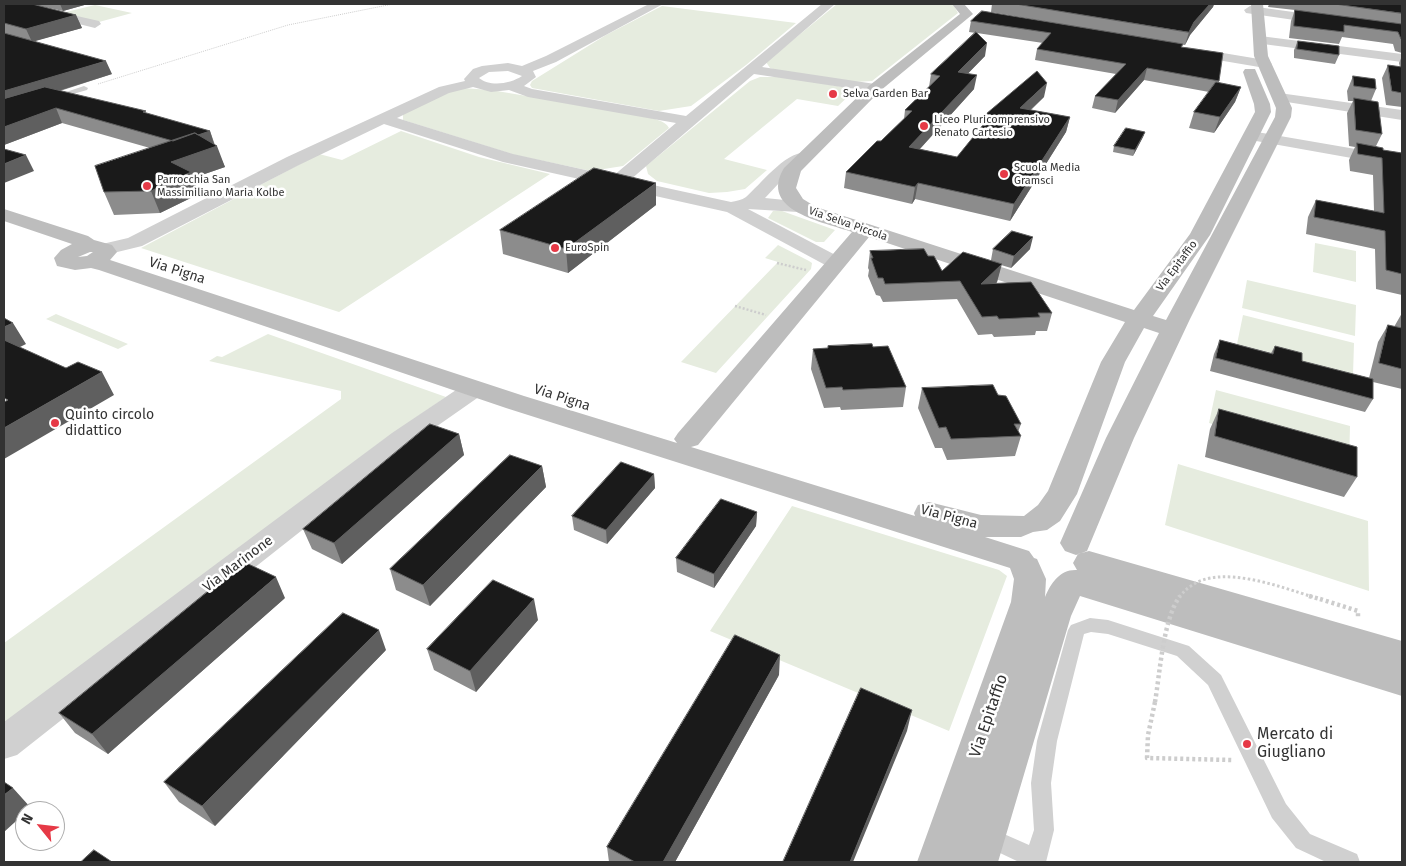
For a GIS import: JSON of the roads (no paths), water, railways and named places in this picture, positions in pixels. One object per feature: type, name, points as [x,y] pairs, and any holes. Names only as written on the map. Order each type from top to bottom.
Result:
[{"type":"street","points":[[10,4],[95,24]]},
{"type":"street","points":[[523,70],[551,59],[658,4]]},
{"type":"street","points":[[616,182],[829,4]]},
{"type":"street","points":[[1256,8],[1345,23]]},
{"type":"street","name":"Via Epitaffio","points":[[938,862],[1028,602],[1030,579],[1012,539],[1029,524],[1049,514],[1062,494],[1113,362],[1138,318],[1200,235],[1261,138],[1284,112],[1279,97],[1255,63],[1242,49],[1243,15],[1256,8],[1261,56],[1255,63]]},
{"type":"street","name":"Via Selva Piccola","points":[[967,11],[876,88],[804,157],[787,176],[788,193],[798,206],[864,230],[1173,330]]},
{"type":"street","points":[[1260,40],[1402,58]]},
{"type":"street","points":[[1178,50],[1255,63]]},
{"type":"street","name":"Via Epitaffio","points":[[981,849],[1050,675],[1059,602],[1079,568],[1120,438],[1173,330],[1261,138],[1263,108],[1255,63]]},
{"type":"street","points":[[92,253],[135,242],[266,174],[444,90],[473,83],[488,87],[511,86],[528,79],[529,75],[523,70],[508,67],[485,70],[473,75],[471,79],[473,83]]},
{"type":"street","points":[[751,69],[876,88]]},
{"type":"street","points":[[511,86],[528,93],[689,121]]},
{"type":"street","points":[[1279,97],[1402,115]]},
{"type":"street","points":[[383,118],[509,158],[616,182],[742,205],[798,206]]},
{"type":"street","points":[[1261,138],[1402,162]]},
{"type":"street","points":[[742,205],[774,178],[804,157]]},
{"type":"street","points":[[742,205],[836,263]]},
{"type":"street","name":"Via Pigna","points":[[4,215],[81,240],[92,253],[126,254],[688,439],[951,519],[981,526],[1029,524]]},
{"type":"street","points":[[4,230],[55,248],[92,253],[474,389],[1022,564],[1042,578],[1054,582],[1079,568],[1402,656]]},
{"type":"street","points":[[688,439],[864,230]]},
{"type":"street","name":"Via Marinone","points":[[4,743],[393,446],[474,389]]},
{"type":"street","points":[[1029,524],[1055,526],[1079,568],[1402,681]]},
{"type":"lane","points":[[39,102],[84,88]]},
{"type":"lane","points":[[981,849],[1036,860],[1044,830],[1042,782],[1047,741],[1050,675],[1077,630],[1090,625],[1108,627],[1183,651],[1215,680],[1279,811],[1303,841],[1350,862]]},
{"type":"place","name":"Selva Garden Bar","points":[[833,94]]},
{"type":"place","name":"Liceo Pluricomprensivo Renato Cartesio","points":[[924,126]]},
{"type":"place","name":"Scuola Media Gramsci","points":[[1004,174]]},
{"type":"place","name":"Parrocchia San Massimiliano Maria Kolbe","points":[[147,186]]},
{"type":"place","name":"EuroSpin","points":[[555,248]]},
{"type":"place","name":"Quinto circolo didattico","points":[[55,423]]},
{"type":"place","name":"Mercato di Giugliano","points":[[1247,744]]}]
